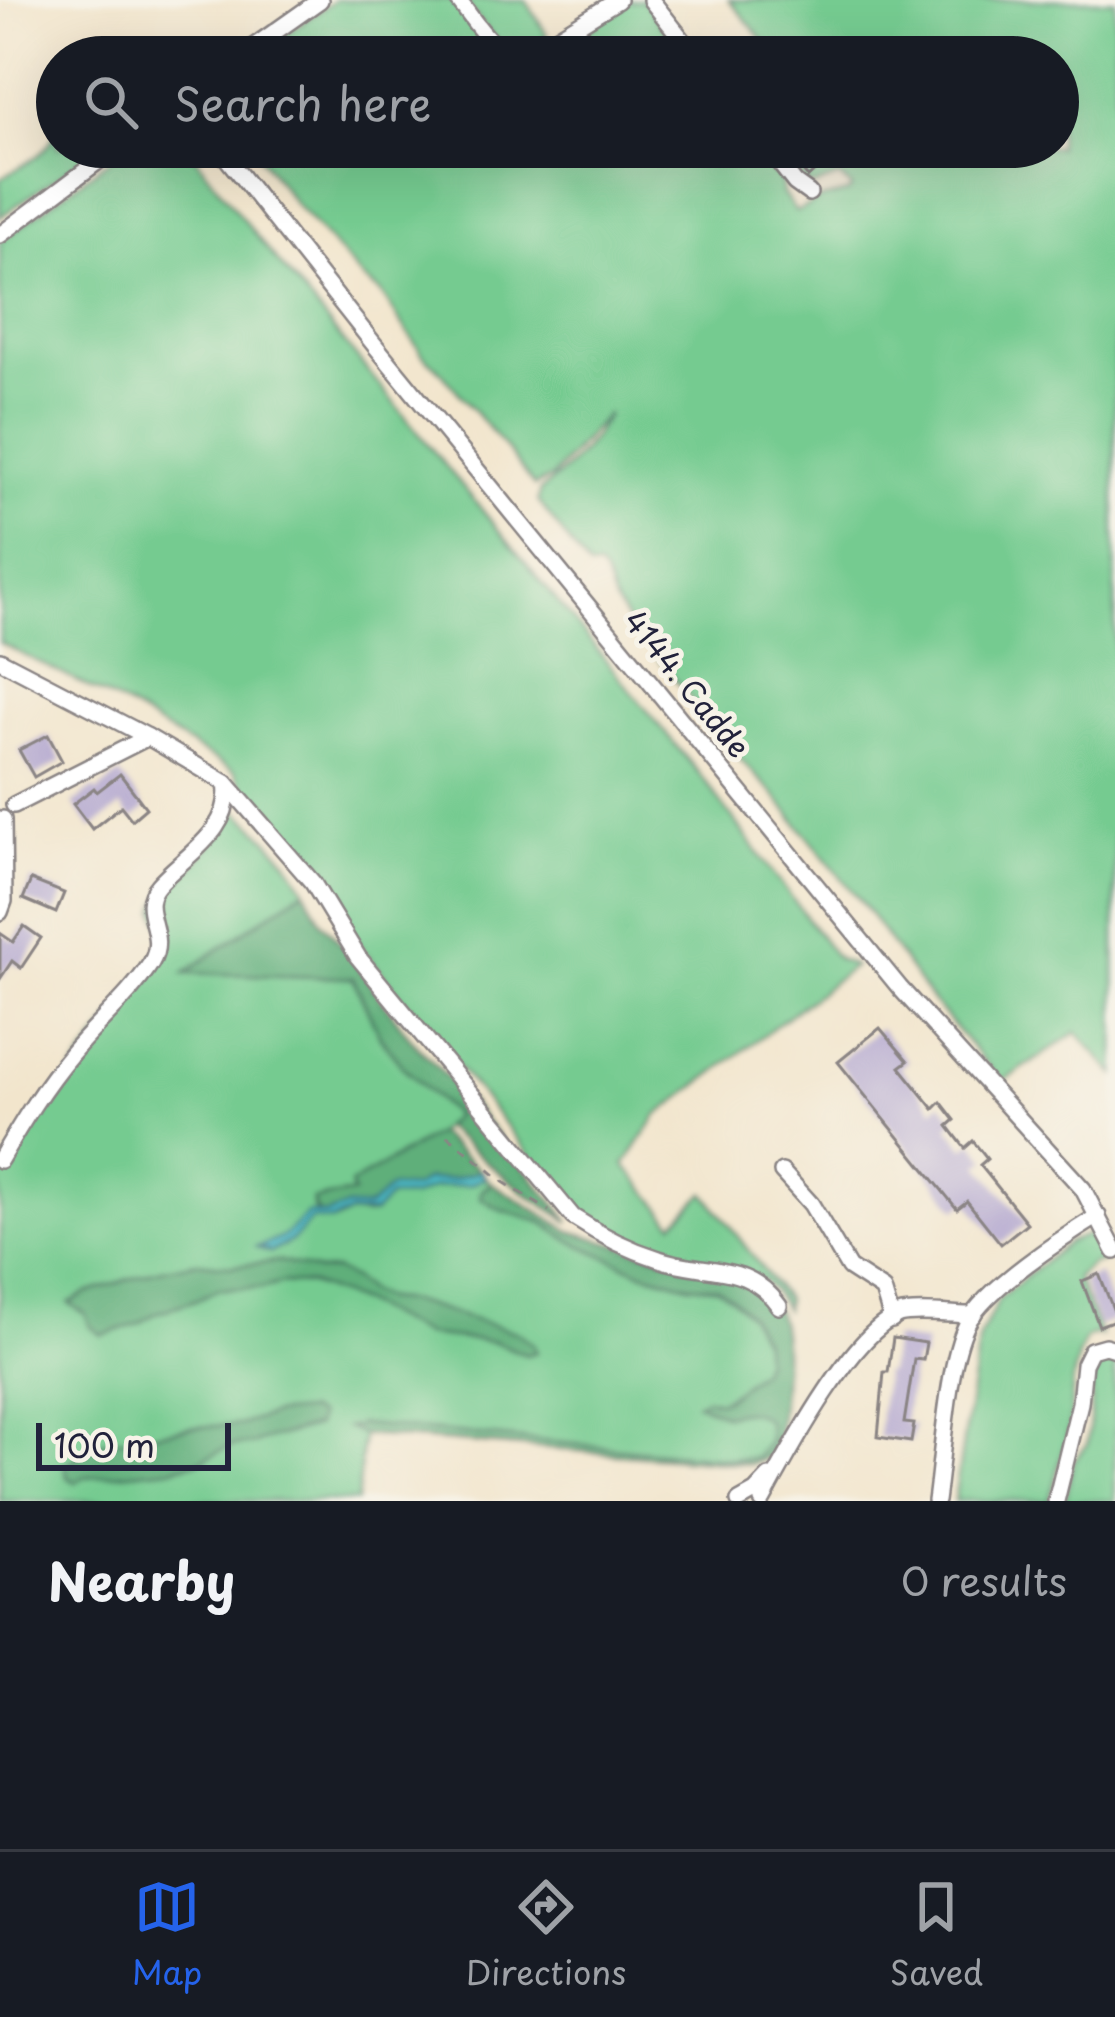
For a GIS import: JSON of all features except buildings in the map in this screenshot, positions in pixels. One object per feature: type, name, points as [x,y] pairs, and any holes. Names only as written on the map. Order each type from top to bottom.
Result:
[{"type":"street","points":[[269,36],[320,0]]},
{"type":"street","points":[[458,0],[487,36]]},
{"type":"street","points":[[557,36],[618,0]]},
{"type":"street","points":[[651,0],[679,36]]},
{"type":"street","points":[[0,235],[89,168]]},
{"type":"street","name":"4144. Cadde","points":[[235,168],[900,988],[1083,1190],[1115,1251]]},
{"type":"street","points":[[783,168],[809,194]]},
{"type":"street","points":[[0,660],[226,783],[313,883],[358,957],[573,1217],[609,1240],[661,1261],[753,1280],[779,1306]]},
{"type":"street","points":[[0,912],[4,810],[148,737]]},
{"type":"street","points":[[0,1160],[50,1082],[148,967],[158,934],[148,903],[158,885],[212,833],[228,796],[226,783]]},
{"type":"street","points":[[782,1172],[811,1204],[849,1268],[883,1290],[892,1320]]},
{"type":"street","points":[[936,1501],[953,1376],[974,1315],[1052,1244],[1098,1216]]},
{"type":"street","points":[[762,1501],[803,1427],[848,1360],[876,1331],[900,1315],[974,1315]]},
{"type":"street","points":[[1056,1501],[1080,1402],[1084,1364],[1091,1350],[1115,1349]]},
{"type":"street","points":[[739,1501],[755,1492],[787,1456]]},
{"type":"path","points":[[447,1135],[502,1181],[556,1216]]},
{"type":"green space","points":[[335,0],[451,0],[480,36],[283,36]]},
{"type":"green space","points":[[464,0],[526,0],[547,35],[546,36],[493,36]]},
{"type":"green space","points":[[643,0],[670,36],[580,36],[627,2]]},
{"type":"green space","points":[[729,0],[1115,0],[1115,1075],[1077,1032],[1002,1082],[933,1002],[862,903],[772,792],[627,621],[601,572],[589,569],[538,501],[540,491],[578,455],[608,413],[552,477],[534,486],[423,355],[381,293],[295,204],[268,168],[772,168],[796,212],[852,187],[839,177],[807,185],[793,168],[1079,168],[1079,36],[760,36]]},
{"type":"green space","points":[[36,156],[36,168],[70,168],[0,217],[0,179]]},
{"type":"green space","points":[[98,168],[204,168],[702,777],[837,959],[854,966],[657,1116],[625,1165],[674,1223],[705,1193],[786,1300],[785,1309],[754,1275],[634,1245],[570,1205],[353,937],[330,889],[250,800],[235,772],[128,707],[0,643],[0,242]]},
{"type":"green space","points":[[230,806],[272,844],[305,889],[188,971],[353,978],[380,1037],[403,1067],[455,1116],[433,1136],[351,1185],[354,1193],[313,1200],[316,1212],[303,1218],[290,1234],[259,1248],[271,1252],[292,1240],[312,1219],[368,1215],[389,1197],[411,1197],[485,1177],[491,1183],[481,1191],[501,1210],[542,1222],[569,1240],[639,1271],[716,1287],[750,1316],[763,1341],[760,1370],[718,1401],[725,1415],[748,1411],[768,1422],[769,1441],[756,1458],[349,1428],[363,1435],[357,1501],[0,1501],[0,1171],[109,1022],[154,973],[164,933],[156,910],[159,903],[211,845]]},
{"type":"green space","points":[[305,889],[321,921],[411,1039],[570,1222],[525,1193],[443,1127],[455,1115],[403,1067],[380,1037],[353,978],[185,973]]},
{"type":"green space","points":[[437,1133],[481,1171],[426,1180],[414,1188],[390,1188],[365,1208],[324,1215],[317,1211],[313,1200],[353,1193],[350,1185]]},
{"type":"green space","points":[[491,1183],[570,1231],[736,1279],[767,1300],[780,1320],[783,1353],[778,1444],[770,1455],[750,1464],[363,1435],[347,1428],[361,1424],[736,1459],[756,1458],[769,1441],[768,1422],[758,1414],[725,1415],[697,1403],[727,1398],[760,1370],[764,1359],[763,1341],[750,1316],[732,1298],[716,1287],[639,1271],[569,1240],[542,1222],[501,1210],[481,1198],[481,1191]]},
{"type":"green space","points":[[1097,1231],[1107,1260],[1092,1264],[1076,1278],[1101,1336],[1086,1339],[1078,1356],[1069,1430],[1049,1501],[954,1501],[979,1338],[999,1299],[1068,1242]]},
{"type":"green space","points":[[280,1261],[318,1271],[335,1270],[385,1299],[410,1301],[519,1333],[536,1352],[526,1355],[495,1342],[425,1335],[311,1284],[218,1289],[102,1335],[69,1303],[154,1271],[196,1262],[230,1266]]},
{"type":"green space","points":[[1107,1359],[1115,1360],[1115,1501],[1065,1501],[1074,1460],[1087,1445],[1091,1371]]},
{"type":"green space","points":[[308,1411],[318,1416],[316,1426],[231,1446],[199,1461],[76,1482],[67,1477],[65,1465],[103,1442],[192,1427],[240,1425],[273,1414]]},
{"type":"water","points":[[481,1171],[485,1177],[471,1184],[389,1197],[374,1213],[350,1213],[331,1221],[312,1219],[292,1240],[271,1252],[257,1247],[282,1237],[309,1213],[364,1208],[390,1188],[414,1188],[426,1180]]}]
